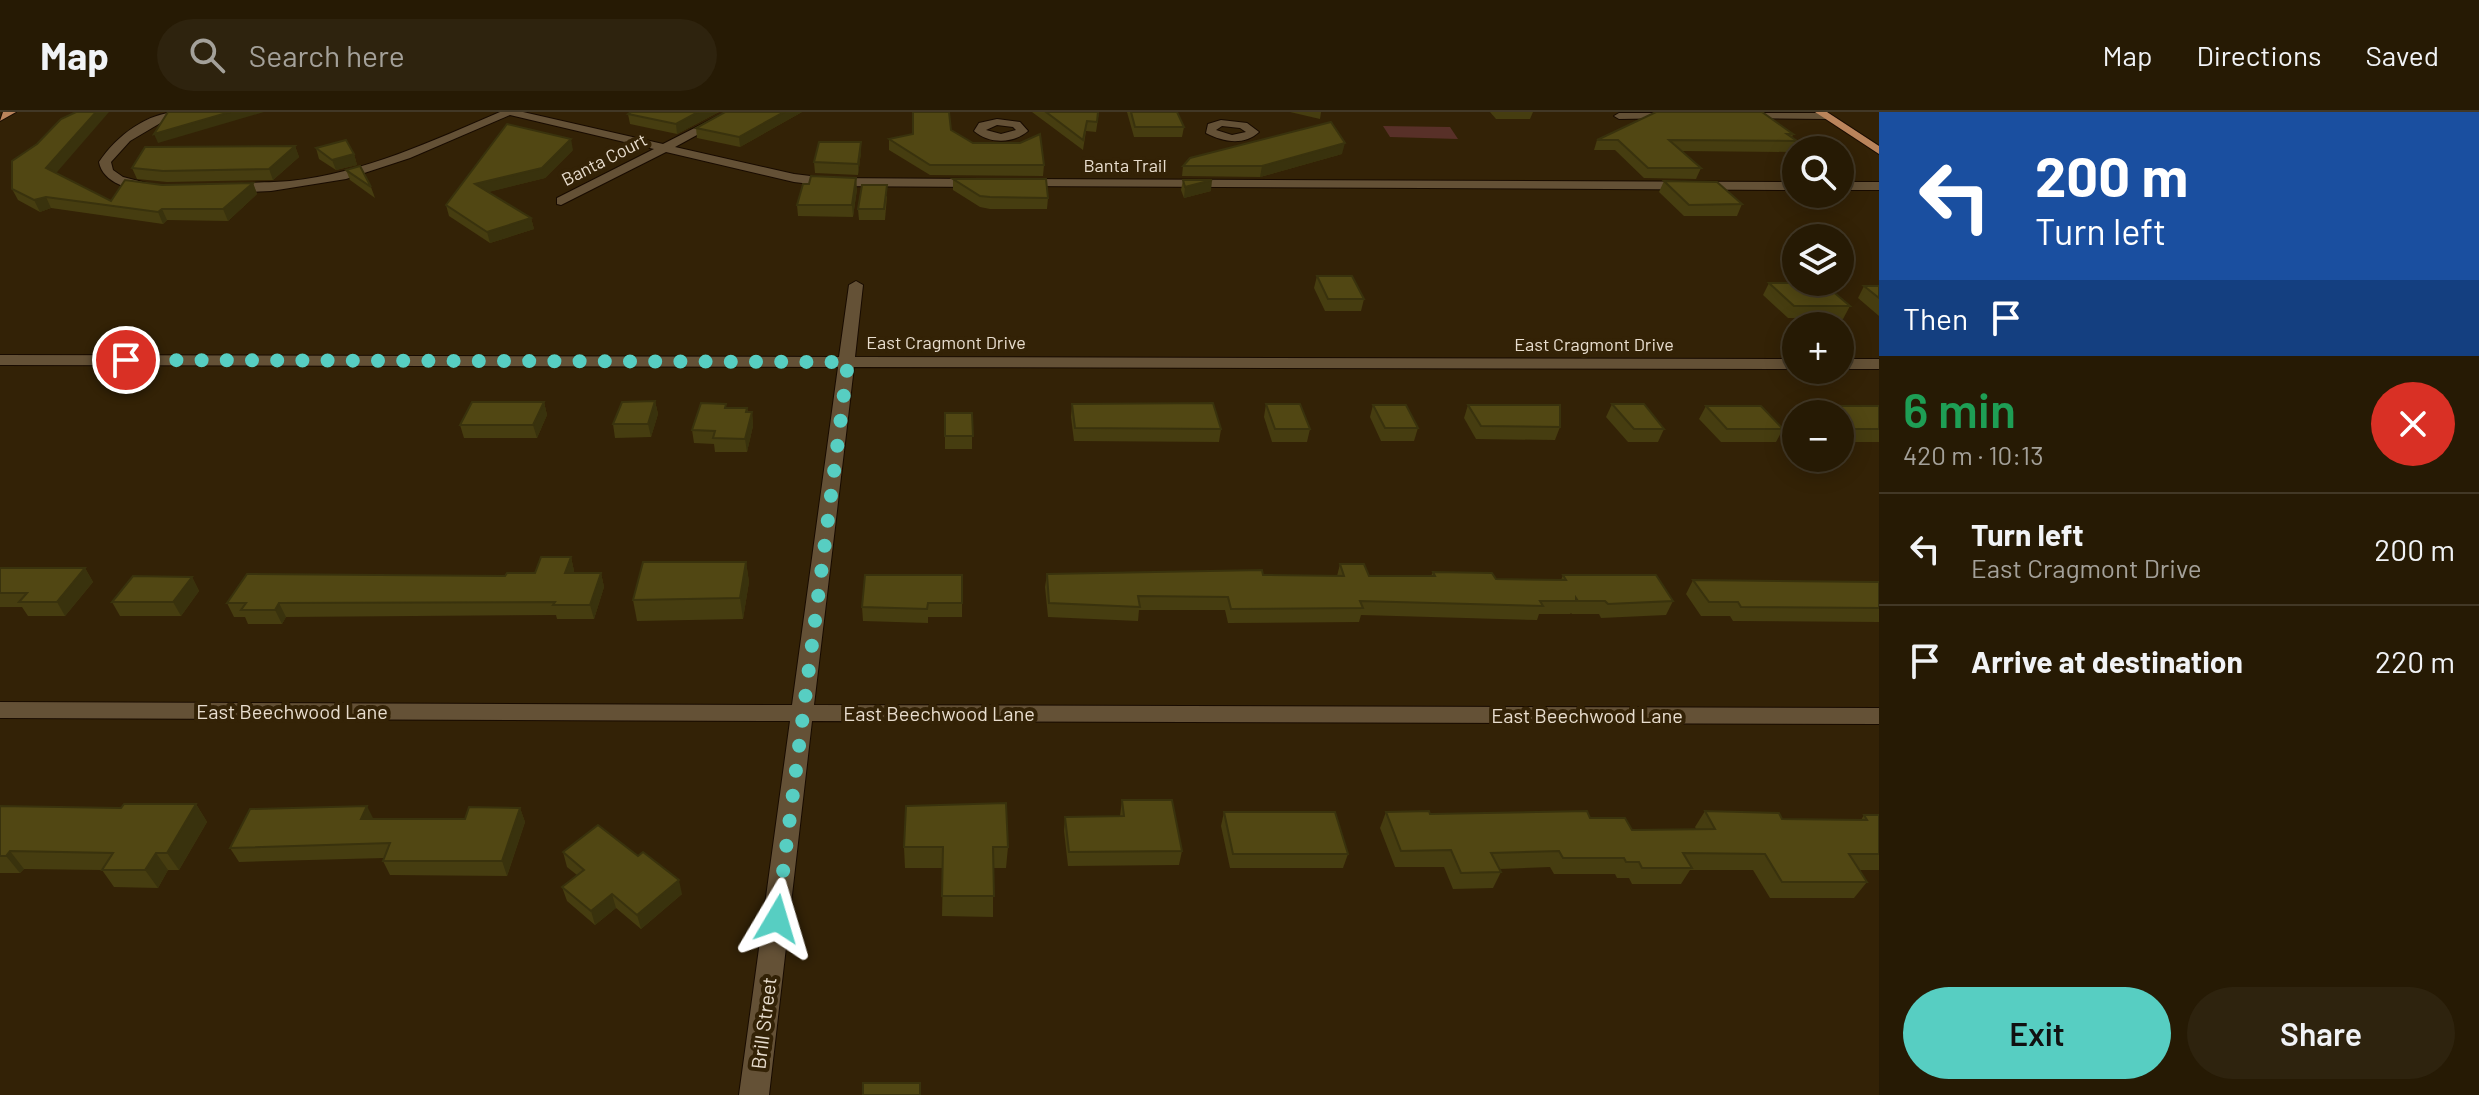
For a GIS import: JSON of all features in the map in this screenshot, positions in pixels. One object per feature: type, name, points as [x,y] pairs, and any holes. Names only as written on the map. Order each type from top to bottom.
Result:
[{"type":"main road","points":[[0,118],[11,112]]},
{"type":"main road","points":[[1823,114],[1879,151]]},
{"type":"street","points":[[167,189],[119,180],[107,172],[105,162],[120,145],[152,122],[174,112]]},
{"type":"street","points":[[215,189],[284,188],[353,176],[389,164],[509,112]]},
{"type":"street","name":"Banta Trail","points":[[509,112],[772,174],[827,182],[1782,186]]},
{"type":"street","name":"Banta Court","points":[[561,201],[734,112]]},
{"type":"street","points":[[1731,116],[1823,114]]},
{"type":"street","points":[[1619,116],[1683,116]]},
{"type":"street","points":[[1854,186],[1879,186]]},
{"type":"street","name":"Brill Street","points":[[754,1095],[856,285]]},
{"type":"street","name":"East Cragmont Drive","points":[[0,360],[1782,364]]},
{"type":"street","points":[[1854,364],[1879,364]]},
{"type":"street","name":"East Beechwood Lane","points":[[0,710],[1879,716]]},
{"type":"shaded area","points":[[1383,126],[1450,127],[1458,139],[1390,137]]},
{"type":"building","points":[[76,112],[96,112],[46,168],[111,201],[125,180],[162,185],[253,183],[223,209],[162,209],[158,212],[46,197],[34,200],[12,189],[12,161],[37,144],[61,119]]},
{"type":"building","points":[[168,112],[230,112],[154,134]]},
{"type":"building","points":[[698,112],[676,124],[628,114]]},
{"type":"building","points":[[725,112],[784,112],[739,137],[696,128]]},
{"type":"building","points":[[913,112],[949,112],[951,130],[973,143],[1020,143],[1040,134],[1044,165],[930,165],[889,139],[913,134]]},
{"type":"building","points":[[1046,112],[1098,112],[1097,122],[1087,121],[1083,140]]},
{"type":"building","points":[[1131,112],[1177,112],[1184,127],[1135,127]]},
{"type":"building","points":[[1656,112],[1762,112],[1793,134],[1782,136],[1782,141],[1669,140],[1701,168],[1648,168],[1618,140],[1597,140]]},
{"type":"building","points":[[1331,122],[1345,143],[1262,166],[1183,166],[1190,158]]},
{"type":"building","points":[[507,124],[571,139],[542,168],[475,184],[531,218],[487,232],[446,205]]},
{"type":"building","points":[[346,140],[354,154],[332,160],[316,148]]},
{"type":"building","points":[[819,142],[861,142],[858,164],[814,162]]},
{"type":"building","points":[[295,146],[269,169],[163,171],[132,168],[145,147]]},
{"type":"building","points":[[360,166],[371,187],[346,170]]},
{"type":"building","points":[[811,176],[856,178],[852,205],[797,205],[803,184],[809,184]]},
{"type":"building","points":[[953,179],[1046,179],[1048,198],[980,196]]},
{"type":"building","points":[[1183,180],[1212,180],[1185,187]]},
{"type":"building","points":[[1664,181],[1717,182],[1742,204],[1689,205]]},
{"type":"building","points":[[862,185],[887,185],[884,209],[858,209]]},
{"type":"building","points":[[1317,276],[1352,276],[1364,299],[1328,299]]},
{"type":"building","points":[[1769,283],[1782,283],[1782,295]]},
{"type":"building","points":[[1864,286],[1879,286],[1879,298]]},
{"type":"building","points":[[1783,296],[1838,296],[1850,306],[1794,306]]},
{"type":"building","points":[[655,401],[648,424],[613,424],[622,402]]},
{"type":"building","points":[[472,402],[544,402],[533,425],[460,425]]},
{"type":"building","points":[[701,403],[726,404],[725,408],[747,408],[746,412],[752,412],[745,439],[713,438],[715,431],[692,430]]},
{"type":"building","points":[[1213,403],[1221,429],[1075,428],[1072,404]]},
{"type":"building","points":[[1266,404],[1300,404],[1310,429],[1275,429]]},
{"type":"building","points":[[1612,404],[1644,404],[1664,429],[1634,429]]},
{"type":"building","points":[[1373,405],[1406,405],[1418,428],[1385,428]]},
{"type":"building","points":[[1468,405],[1560,405],[1560,427],[1481,426]]},
{"type":"building","points":[[1706,406],[1761,406],[1782,428],[1782,429],[1727,429]]},
{"type":"building","points":[[1854,406],[1879,406],[1879,429],[1854,429]]},
{"type":"building","points":[[945,413],[972,413],[973,436],[945,436]]},
{"type":"building","points":[[541,557],[571,557],[565,573],[601,573],[590,605],[553,605],[555,602],[279,603],[275,610],[241,610],[246,603],[227,603],[247,574],[505,576],[507,573],[535,573]]},
{"type":"building","points":[[643,562],[746,562],[740,598],[633,600]]},
{"type":"building","points":[[1340,564],[1364,564],[1369,576],[1435,576],[1433,572],[1492,573],[1496,579],[1566,580],[1563,575],[1656,575],[1673,601],[1608,604],[1605,601],[1578,601],[1576,598],[1576,601],[1540,601],[1543,606],[1360,601],[1363,608],[1231,609],[1228,597],[1138,596],[1140,607],[1049,603],[1047,574],[1262,570],[1263,575],[1344,576]]},
{"type":"building","points":[[0,568],[85,568],[57,602],[19,602],[27,593],[0,593]]},
{"type":"building","points":[[865,575],[962,575],[962,603],[928,603],[927,609],[862,607]]},
{"type":"building","points":[[133,576],[192,577],[173,602],[112,602]]},
{"type":"building","points":[[1693,580],[1879,582],[1879,608],[1741,607],[1738,602],[1709,602]]},
{"type":"building","points":[[1122,800],[1172,800],[1182,851],[1069,852],[1065,817],[1124,816]]},
{"type":"building","points":[[1006,803],[1008,847],[993,847],[994,896],[942,896],[943,847],[904,847],[906,806]]},
{"type":"building","points":[[124,804],[196,804],[167,853],[156,853],[145,870],[102,870],[113,853],[10,851],[6,856],[0,856],[0,806],[121,808]]},
{"type":"building","points":[[367,806],[361,819],[465,819],[469,807],[520,808],[502,861],[383,861],[390,843],[230,848],[250,809]]},
{"type":"building","points":[[1429,811],[1430,814],[1587,811],[1590,818],[1625,818],[1632,830],[1715,829],[1705,811],[1779,813],[1782,819],[1867,820],[1864,815],[1879,815],[1879,854],[1849,854],[1867,882],[1782,882],[1765,854],[1683,853],[1692,868],[1642,868],[1639,862],[1626,862],[1624,858],[1563,858],[1559,851],[1491,853],[1501,872],[1461,873],[1451,850],[1401,851],[1386,812]]},
{"type":"building","points":[[1224,812],[1335,812],[1348,854],[1233,854]]},
{"type":"building","points":[[598,825],[638,856],[643,852],[679,880],[637,915],[612,894],[591,911],[562,887],[584,870],[563,852]]},
{"type":"building","points":[[863,1083],[920,1083],[920,1095],[863,1095]]},
{"type":"route","points":[[126,360],[848,362],[777,919]]}]
